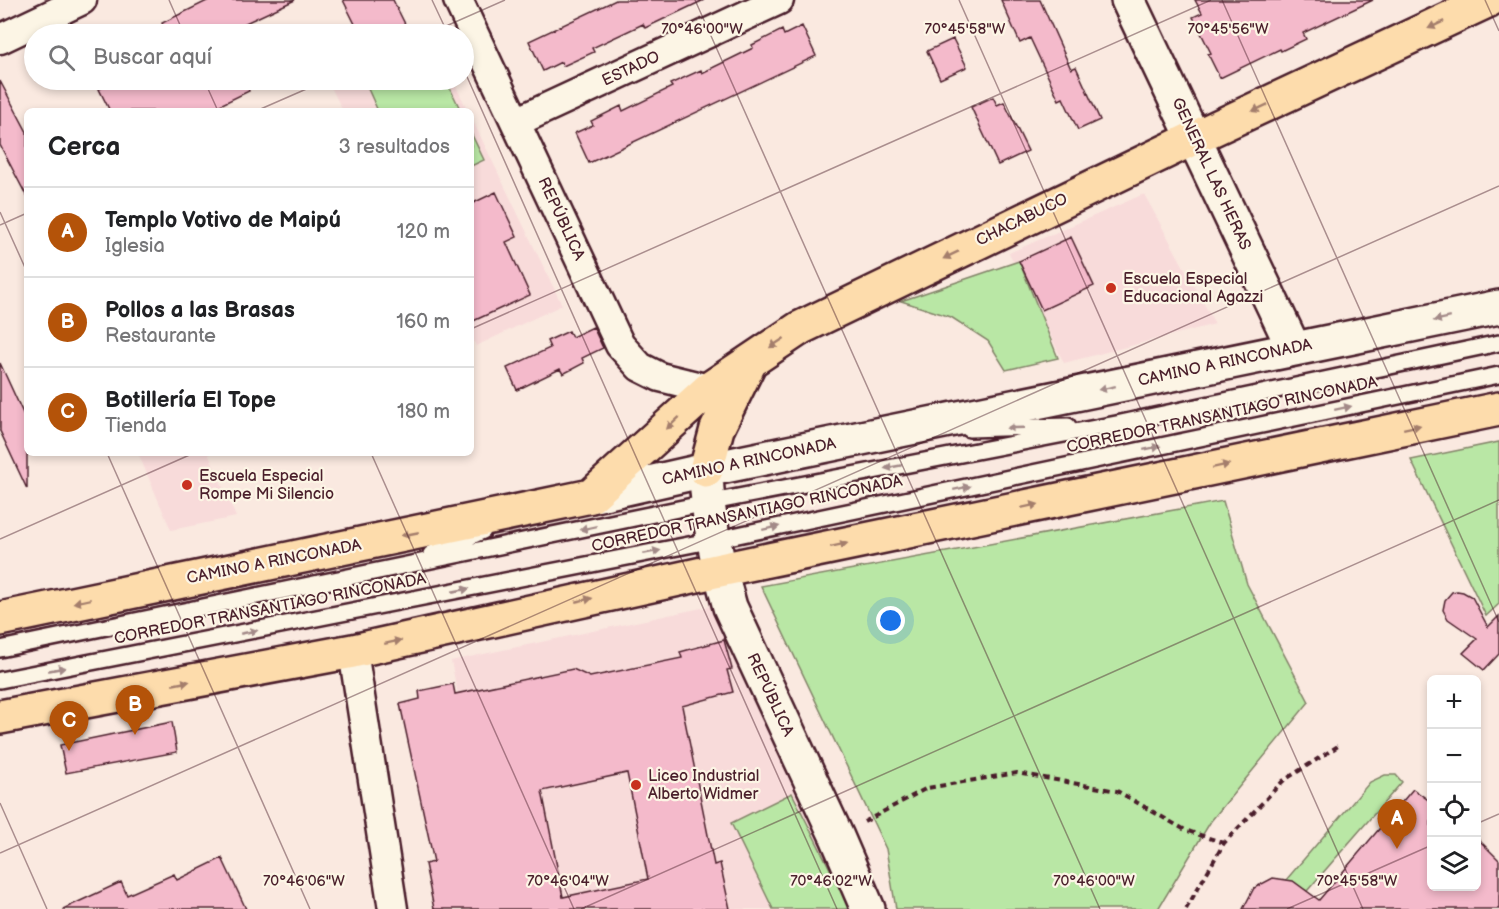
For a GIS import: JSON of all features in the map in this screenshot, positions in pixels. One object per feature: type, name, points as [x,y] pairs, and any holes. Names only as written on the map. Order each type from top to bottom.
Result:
[{"type":"main road","name":"GENERAL LAS HERAS","points":[[1128,0],[1294,349]]},
{"type":"main road","name":"CHACABUCO","points":[[591,496],[709,389],[811,322],[1194,138],[1489,0]]},
{"type":"main road","name":"CAMINO A RINCONADA","points":[[0,619],[530,510],[706,470],[1499,307]]},
{"type":"main road","points":[[706,470],[717,429],[751,361]]},
{"type":"main road","points":[[0,717],[353,651],[717,555],[1499,409]]},
{"type":"main road","name":"REPÚBLICA","points":[[706,470],[707,503],[730,607],[868,909]]},
{"type":"street","points":[[32,24],[82,0]]},
{"type":"street","name":"REPÚBLICA","points":[[458,0],[469,24]]},
{"type":"street","name":"ESTADO","points":[[516,122],[779,0]]},
{"type":"street","points":[[0,39],[24,28]]},
{"type":"street","name":"REPÚBLICA","points":[[474,34],[620,345],[640,367],[660,377],[709,389]]},
{"type":"street","points":[[353,651],[393,909]]},
{"type":"lane","name":"CORREDOR TRANSANTIAGO RINCONADA","points":[[0,649],[707,503],[1116,424],[1499,343]]},
{"type":"lane","name":"CORREDOR TRANSANTIAGO RINCONADA","points":[[0,680],[717,555],[1499,375]]},
{"type":"lane","name":"CORREDOR TRANSANTIAGO RINCONADA","points":[[898,432],[1116,424]]},
{"type":"lane","name":"CORREDOR TRANSANTIAGO RINCONADA","points":[[406,566],[530,510]]},
{"type":"path","points":[[1186,909],[1224,843],[1283,781],[1338,746]]},
{"type":"path","points":[[837,837],[897,802],[927,788],[1017,773],[1117,791],[1185,830],[1224,843]]},
{"type":"shaded area","points":[[332,90],[458,90],[467,108],[342,108]]},
{"type":"shaded area","points":[[474,123],[562,305],[476,346],[474,342]]},
{"type":"shaded area","name":"Escuela Especial Educacional Agazzi","points":[[1144,194],[1215,324],[1064,363],[1009,253]]},
{"type":"shaded area","name":"Escuela Especial Rompe Mi Silencio","points":[[139,456],[209,456],[236,517],[171,530]]},
{"type":"shaded area","name":"Liceo Industrial Alberto Widmer","points":[[711,606],[855,909],[502,909],[451,661]]},
{"type":"green space","points":[[369,90],[451,90],[460,108],[377,108]]},
{"type":"green space","points":[[474,139],[484,160],[474,165]]},
{"type":"green space","points":[[1019,261],[1058,358],[1006,370],[988,341],[951,317],[901,301]]},
{"type":"green space","points":[[1499,442],[1499,604],[1486,616],[1411,460]]},
{"type":"green space","points":[[1223,501],[1247,584],[1309,702],[1211,821],[1158,909],[896,909],[886,849],[761,586]]},
{"type":"green space","points":[[1385,775],[1396,775],[1402,782],[1307,891],[1286,880],[1370,782]]},
{"type":"green space","points":[[792,793],[850,909],[773,909],[731,823]]},
{"type":"building","points":[[209,0],[295,0],[243,24],[162,23]]},
{"type":"building","points":[[343,0],[393,0],[405,24],[355,24]]},
{"type":"building","points":[[616,0],[704,0],[645,28],[643,24],[592,48],[594,52],[563,66],[561,62],[543,71],[529,41]]},
{"type":"building","points":[[1001,0],[1040,0],[1071,69],[1076,67],[1100,120],[1078,130],[1063,98],[1059,100],[1030,38],[1020,43]]},
{"type":"building","points":[[1195,0],[1373,0],[1303,33],[1306,39],[1220,78],[1208,54],[1211,53],[1193,17],[1202,13]]},
{"type":"building","points":[[802,26],[816,56],[589,163],[575,133],[593,125],[591,121],[621,106],[623,111],[672,87],[670,84],[701,70],[702,73],[753,48],[752,45],[782,30],[784,35]]},
{"type":"building","points":[[953,39],[967,67],[940,79],[927,51]]},
{"type":"building","points":[[0,81],[24,126],[24,191],[0,145]]},
{"type":"building","points":[[100,90],[249,91],[214,108],[108,108]]},
{"type":"building","points":[[993,97],[997,105],[1004,102],[1028,151],[998,165],[971,107]]},
{"type":"building","points":[[496,192],[517,237],[506,242],[530,295],[474,321],[474,203]]},
{"type":"building","name":"Escuela Especial Educacional Agazzi","points":[[1071,237],[1094,286],[1042,310],[1019,261]]},
{"type":"building","points":[[593,327],[603,348],[582,358],[584,363],[563,374],[560,369],[517,390],[507,368],[550,348],[547,341],[569,331],[572,337]]},
{"type":"building","points":[[0,363],[24,415],[27,489],[0,431]]},
{"type":"building","points":[[1457,591],[1472,597],[1488,627],[1499,616],[1499,654],[1484,670],[1463,653],[1477,639],[1448,619],[1443,610],[1445,600],[1452,592]]},
{"type":"building","points":[[724,640],[732,669],[727,670],[733,692],[682,706],[714,865],[720,863],[730,909],[434,909],[425,864],[434,862],[400,704],[420,699],[419,691],[453,684],[455,694],[573,669],[590,677],[682,658],[680,652]],"holes":[[[627,773],[648,879],[563,897],[542,791]]]},
{"type":"building","points":[[172,722],[177,752],[66,773],[60,745]]},
{"type":"building","points":[[1413,789],[1427,799],[1427,891],[1481,891],[1481,842],[1499,860],[1499,909],[1243,909],[1254,888],[1273,878],[1293,881],[1319,900]]},
{"type":"building","points":[[222,858],[246,909],[63,909],[121,882],[127,895],[174,874],[177,880]]},
{"type":"place","name":"Escuela Especial Educacional Agazzi","points":[[1111,288]]},
{"type":"place","name":"Escuela Especial Rompe Mi Silencio","points":[[187,485]]},
{"type":"place","name":"Pollos a las Brasas","points":[[135,735]]},
{"type":"place","name":"Botillería El Tope","points":[[69,751]]},
{"type":"place","name":"Liceo Industrial Alberto Widmer","points":[[636,785]]},
{"type":"place","name":"Templo Votivo de Maipú","points":[[1397,849]]}]
